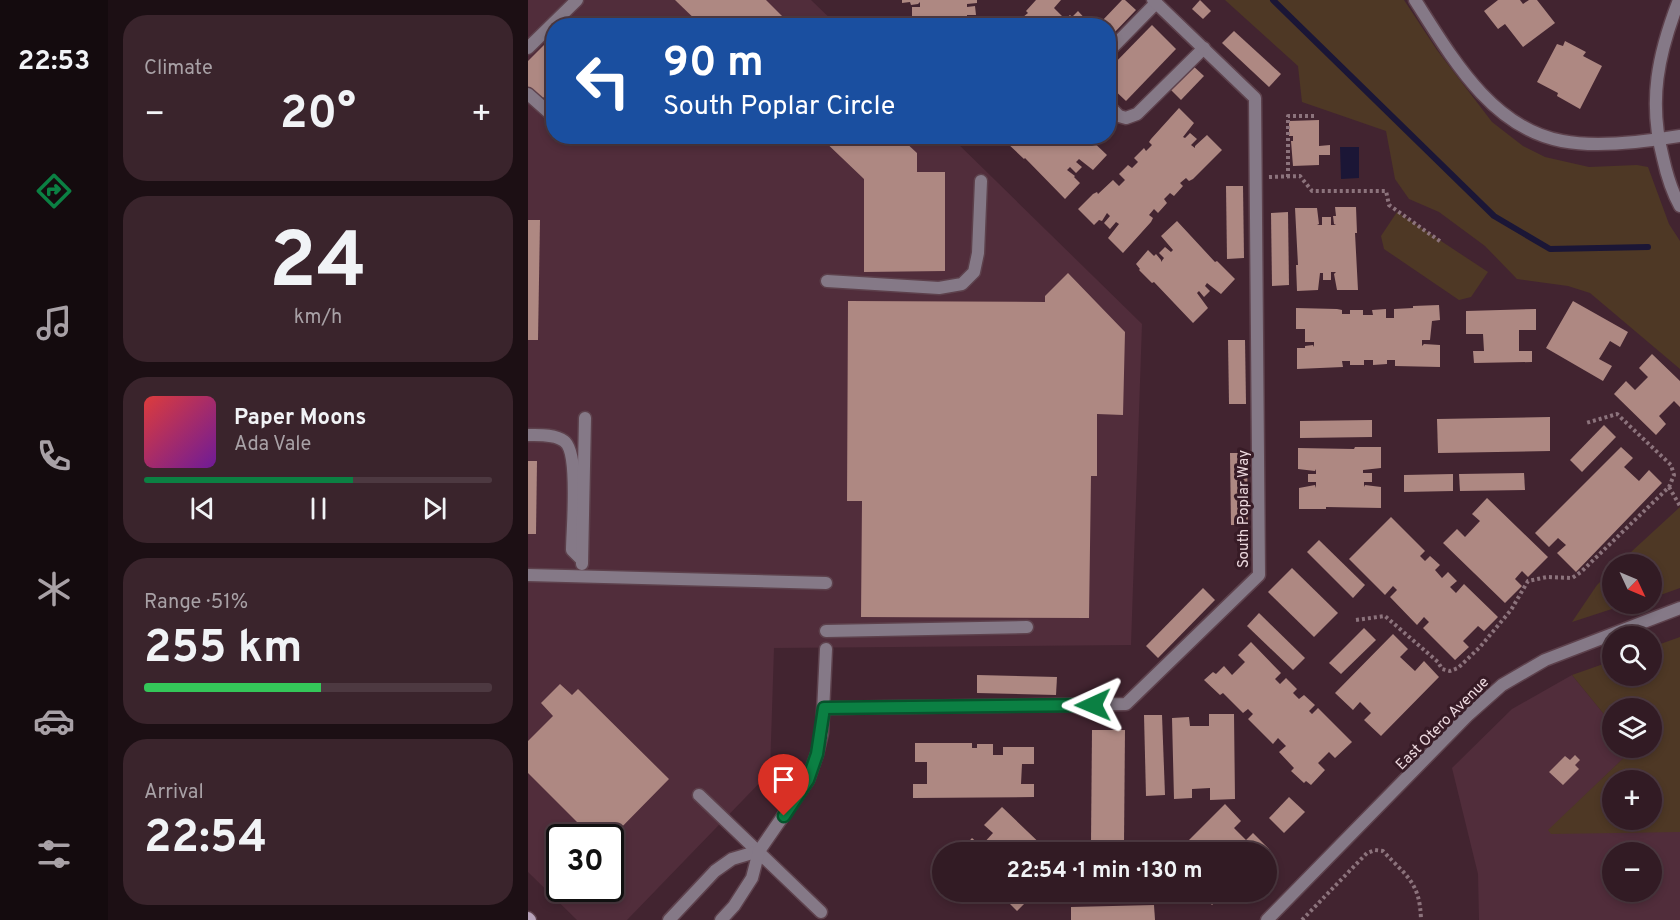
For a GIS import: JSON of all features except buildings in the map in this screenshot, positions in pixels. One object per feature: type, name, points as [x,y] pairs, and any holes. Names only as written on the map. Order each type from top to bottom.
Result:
[{"type":"street","points":[[559,18],[577,0]]},
{"type":"street","points":[[1415,0],[1484,96],[1504,115],[1521,126],[1546,137],[1587,145],[1658,140],[1680,136]]},
{"type":"street","points":[[1679,0],[1660,58],[1654,114],[1658,140],[1671,189],[1680,206]]},
{"type":"street","points":[[1116,43],[1155,1]]},
{"type":"street","name":"South Poplar Way","points":[[824,708],[1126,704],[1259,575],[1255,98],[1155,1]]},
{"type":"street","points":[[528,48],[546,30]]},
{"type":"street","points":[[1116,113],[1126,118],[1137,114],[1203,48]]},
{"type":"street","points":[[528,94],[546,110]]},
{"type":"street","points":[[828,281],[939,288],[962,284],[974,272],[978,253],[981,181]]},
{"type":"street","points":[[582,576],[585,418]]},
{"type":"street","points":[[528,435],[550,436],[564,441],[572,451],[574,466],[572,550],[582,560]]},
{"type":"street","points":[[528,575],[826,583]]},
{"type":"street","name":"East Otero Avenue","points":[[1267,920],[1467,716],[1502,685],[1545,660],[1680,608]]},
{"type":"street","points":[[826,631],[1027,627]]},
{"type":"street","points":[[721,920],[734,906],[752,878],[759,851],[808,780],[817,754],[824,708],[826,649]]},
{"type":"street","points":[[699,795],[821,912]]},
{"type":"street","points":[[669,920],[715,870],[732,859],[759,851]]},
{"type":"path","points":[[1317,116],[1288,116],[1288,177],[1300,176],[1312,191],[1386,190],[1389,205],[1441,242]]},
{"type":"path","points":[[1356,620],[1385,616],[1438,662],[1442,669],[1450,671],[1458,668],[1505,619],[1528,581],[1547,577],[1572,578],[1581,572],[1669,487],[1674,475],[1671,465],[1617,414],[1586,423]]},
{"type":"path","points":[[1669,487],[1680,506]]},
{"type":"path","points":[[1302,920],[1367,853],[1375,850],[1383,851],[1415,887],[1420,900],[1421,920]]},
{"type":"shaded area","points":[[528,0],[811,0],[830,18],[546,18],[546,144],[958,144],[1142,324],[1131,645],[774,648],[770,772],[627,920],[577,920],[559,902],[624,902],[624,824],[546,824],[546,890],[528,872]]},
{"type":"shaded area","points":[[1225,0],[1404,0],[1437,50],[1492,122],[1523,146],[1545,157],[1589,167],[1637,165],[1648,167],[1669,224],[1680,241],[1680,369],[1590,293],[1568,286],[1517,279],[1485,246],[1439,212],[1409,199],[1395,179],[1386,131],[1302,102],[1298,66]]},
{"type":"shaded area","points":[[1340,147],[1359,147],[1359,178],[1341,179]]},
{"type":"shaded area","points":[[1397,212],[1488,272],[1471,297],[1459,300],[1384,249],[1381,236]]},
{"type":"shaded area","points":[[1680,507],[1680,588],[1662,594],[1662,554],[1629,554]]},
{"type":"shaded area","points":[[1602,580],[1602,612],[1572,622]]},
{"type":"shaded area","points":[[1680,637],[1680,832],[1551,834],[1548,830],[1602,779],[1602,830],[1662,830],[1662,770],[1611,770],[1624,758],[1662,758],[1662,698],[1602,698],[1602,712],[1572,675],[1602,664],[1602,686],[1662,686],[1662,643]]},
{"type":"shaded area","points":[[1572,675],[1602,712],[1602,758],[1624,758],[1611,770],[1602,770],[1602,779],[1549,830],[1680,832],[1680,920],[1479,920],[1478,874],[1452,768],[1512,709]]},
{"type":"waterway","points":[[1273,0],[1494,216],[1550,249],[1648,247]]},
{"type":"route","points":[[784,816],[808,780],[822,734],[824,708],[1093,705]]}]
